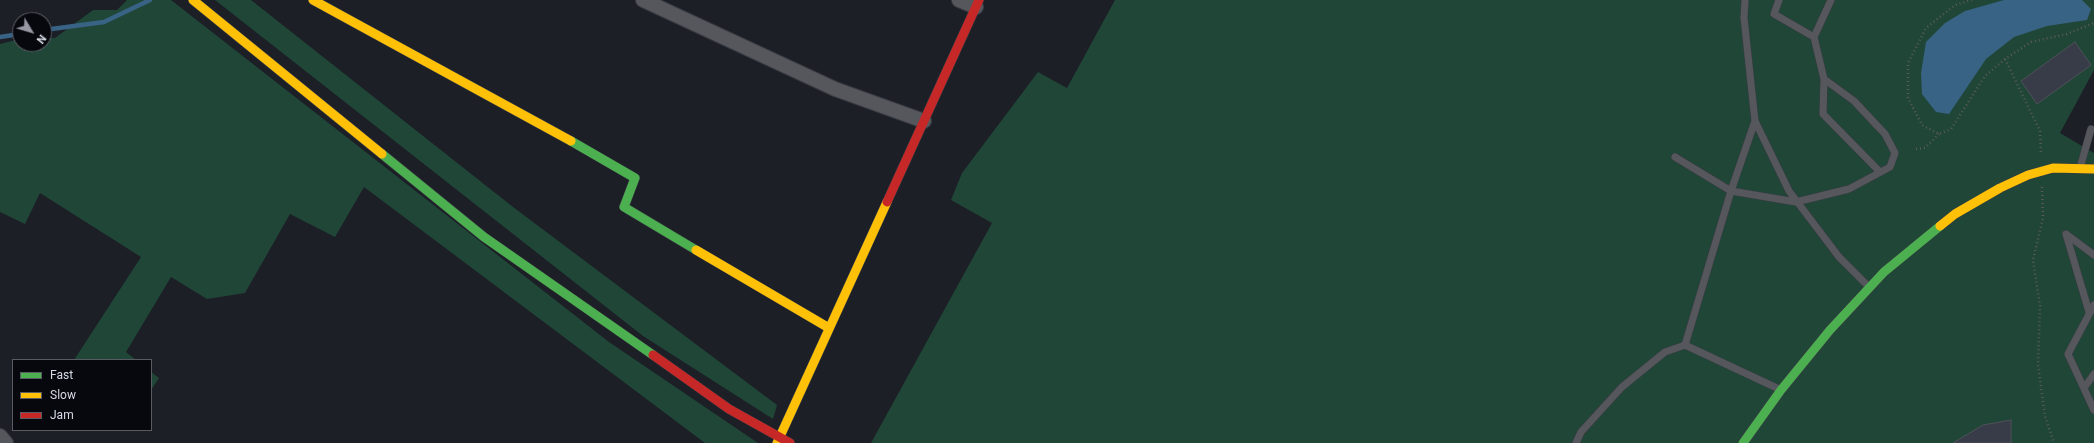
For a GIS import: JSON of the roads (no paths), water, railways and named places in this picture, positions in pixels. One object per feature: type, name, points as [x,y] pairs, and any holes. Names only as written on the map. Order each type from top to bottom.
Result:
[{"type":"street","points":[[313,0],[559,134],[635,178],[624,207],[830,328]]},
{"type":"street","points":[[643,0],[835,88],[924,121]]},
{"type":"street","points":[[778,440],[978,4],[959,0]]},
{"type":"street","points":[[202,3],[484,237],[729,409],[778,440],[790,443]]},
{"type":"street","points":[[1743,443],[1781,390],[1830,330],[1870,287],[1904,254],[1955,214],[2000,188],[2028,175],[2053,168],[2094,169]]},
{"type":"street","points":[[0,436],[6,443]]},
{"type":"lane","points":[[1745,0],[1744,18],[1755,121],[1788,191],[1839,257],[1870,287]]},
{"type":"lane","points":[[1779,0],[1774,14],[1814,37]]},
{"type":"lane","points":[[1831,0],[1814,37],[1824,79],[1823,114],[1880,172]]},
{"type":"lane","points":[[1675,157],[1731,191],[1796,202],[1849,189],[1890,167],[1895,153],[1885,134],[1854,100],[1824,79]]},
{"type":"lane","points":[[1685,345],[1731,191],[1755,121]]},
{"type":"lane","points":[[2080,168],[2091,129]]},
{"type":"lane","points":[[2089,312],[2066,234],[2094,255]]},
{"type":"lane","points":[[2094,305],[2068,354],[2094,410]]},
{"type":"lane","points":[[1576,443],[1581,432],[1622,387],[1665,352],[1685,345],[1781,390]]},
{"type":"lane","points":[[2084,388],[2094,374]]},
{"type":"water","points":[[2004,0],[2082,0],[2091,9],[2087,20],[2047,26],[2014,37],[1986,59],[1949,114],[1936,112],[1922,94],[1921,73],[1926,42],[1945,23],[1965,11]]},
{"type":"waterway","points":[[52,29],[104,22],[150,0]]},
{"type":"waterway","points":[[0,37],[12,35]]}]
